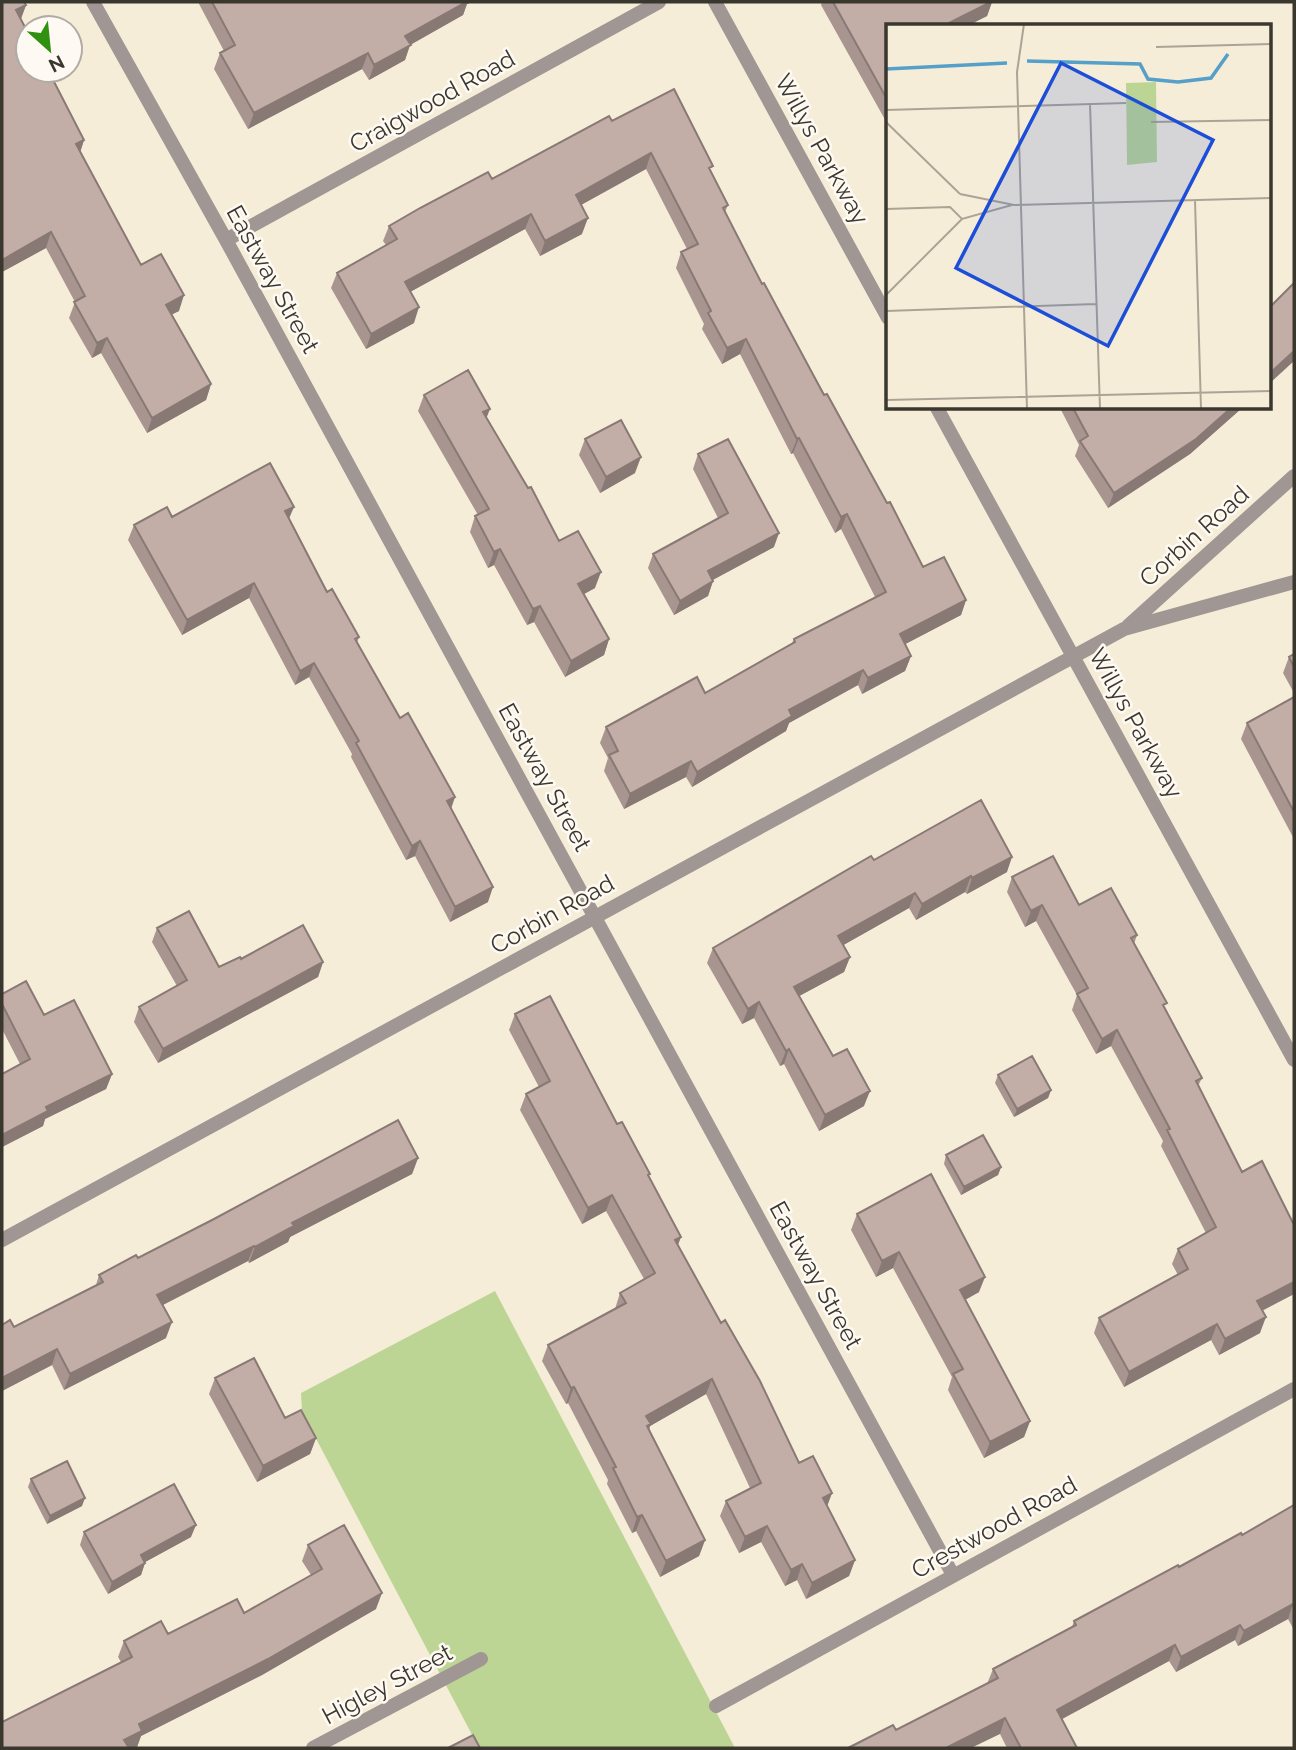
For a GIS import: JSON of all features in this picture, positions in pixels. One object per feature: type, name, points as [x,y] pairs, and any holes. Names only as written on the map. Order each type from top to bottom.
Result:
[{"type":"street","name":"Eastway Street","points":[[93,2],[226,240],[953,1575]]},
{"type":"street","name":"Craigwood Road","points":[[226,240],[659,2]]},
{"type":"street","name":"Willys Parkway","points":[[715,2],[886,314]]},
{"type":"street","name":"Willys Parkway","points":[[938,410],[1294,1059]]},
{"type":"street","name":"Corbin Road","points":[[1124,629],[1294,475]]},
{"type":"street","name":"Corbin Road","points":[[2,1240],[1124,629],[1294,582]]},
{"type":"street","name":"Crestwood Road","points":[[716,1706],[1294,1389]]},
{"type":"street","name":"Higley Street","points":[[313,1748],[481,1659]]},
{"type":"green space","points":[[495,1291],[735,1748],[479,1748],[302,1412],[301,1393]]},
{"type":"building","points":[[2,2],[24,2],[26,5],[16,10],[18,14],[14,14],[14,84],[55,84],[84,140],[76,144],[141,265],[161,254],[184,295],[166,305],[211,384],[152,418],[107,338],[97,343],[74,302],[85,296],[51,232],[2,260]]},
{"type":"building","points":[[212,2],[466,2],[405,36],[411,45],[374,65],[368,53],[254,113],[220,53],[235,45]]},
{"type":"building","points":[[833,2],[991,2],[947,24],[886,24],[886,97]]},
{"type":"building","points":[[674,89],[713,166],[709,168],[728,205],[723,208],[824,395],[827,394],[887,503],[890,502],[923,567],[944,557],[966,600],[900,634],[911,656],[868,678],[863,670],[789,710],[792,716],[697,772],[691,761],[630,794],[609,755],[618,751],[606,727],[697,677],[705,693],[795,642],[794,639],[886,592],[847,514],[841,517],[799,438],[797,439],[746,339],[727,348],[708,313],[711,311],[681,252],[698,244],[651,153],[576,195],[588,218],[545,241],[531,214],[405,282],[419,307],[371,334],[337,273],[397,239],[389,226],[420,208],[488,172],[492,179],[609,116],[612,121]]},
{"type":"building","points":[[1294,283],[1294,351],[1272,371],[1272,305]]},
{"type":"building","points":[[468,370],[490,409],[483,412],[528,488],[531,487],[559,541],[578,531],[601,572],[578,584],[609,639],[571,661],[540,606],[533,609],[500,549],[494,552],[475,516],[489,509],[424,395]]},
{"type":"building","points":[[1074,410],[1229,410],[1196,439],[1114,493],[1080,441],[1088,436]]},
{"type":"building","points":[[621,420],[641,457],[606,477],[585,439]]},
{"type":"building","points":[[728,439],[779,533],[708,571],[713,581],[680,601],[653,554],[728,513],[698,454]]},
{"type":"building","points":[[270,463],[294,507],[285,511],[327,592],[332,589],[359,637],[355,639],[400,718],[408,713],[455,797],[447,801],[493,887],[455,907],[420,841],[412,846],[356,743],[359,741],[314,663],[300,671],[254,583],[187,620],[134,525],[167,507],[172,517]]},
{"type":"building","points":[[1294,654],[1294,667],[1289,657]]},
{"type":"building","points":[[1294,697],[1294,812],[1247,723]]},
{"type":"building","points":[[981,800],[1012,857],[972,878],[971,876],[922,904],[915,893],[838,936],[850,957],[794,987],[833,1056],[847,1049],[870,1091],[825,1115],[789,1049],[786,1051],[759,1002],[748,1009],[713,948],[871,856],[874,860]]},
{"type":"building","points":[[1053,856],[1079,905],[1111,888],[1137,935],[1131,938],[1167,1003],[1163,1005],[1202,1078],[1196,1081],[1242,1172],[1262,1161],[1294,1225],[1294,1282],[1257,1301],[1266,1317],[1225,1339],[1217,1324],[1129,1372],[1099,1318],[1188,1269],[1178,1249],[1216,1227],[1167,1130],[1170,1129],[1117,1030],[1102,1039],[1077,994],[1088,988],[1042,905],[1031,911],[1012,877]]},
{"type":"building","points":[[189,911],[219,967],[240,957],[241,959],[303,925],[323,962],[163,1049],[139,1007],[187,980],[157,928]]},
{"type":"building","points":[[26,981],[44,1015],[74,1000],[112,1074],[46,1107],[48,1111],[2,1135],[2,1074],[30,1059],[2,1004],[2,994]]},
{"type":"building","points":[[550,996],[617,1124],[622,1122],[650,1174],[648,1175],[681,1237],[675,1240],[721,1323],[725,1320],[760,1381],[799,1463],[813,1456],[832,1493],[823,1498],[855,1560],[812,1583],[802,1564],[791,1570],[767,1526],[745,1537],[726,1501],[761,1483],[712,1379],[646,1416],[651,1424],[647,1426],[705,1540],[666,1561],[642,1515],[637,1517],[613,1468],[616,1467],[574,1387],[571,1388],[548,1345],[626,1303],[620,1293],[655,1273],[612,1195],[588,1208],[526,1094],[550,1081],[515,1014]]},
{"type":"building","points":[[1032,1056],[1051,1090],[1017,1109],[998,1075]]},
{"type":"building","points":[[398,1120],[418,1158],[292,1223],[294,1226],[255,1247],[157,1295],[172,1322],[70,1374],[57,1349],[2,1378],[2,1325],[10,1320],[14,1327],[103,1282],[99,1275],[214,1219]]},
{"type":"building","points":[[983,1135],[1001,1167],[964,1187],[946,1155]]},
{"type":"building","points":[[931,1174],[985,1277],[960,1290],[1030,1421],[990,1442],[953,1374],[963,1369],[899,1252],[882,1261],[857,1214]]},
{"type":"building","points":[[254,1358],[285,1418],[301,1410],[316,1438],[263,1466],[215,1378]]},
{"type":"building","points":[[67,1461],[85,1498],[50,1516],[31,1479]]},
{"type":"building","points":[[174,1484],[196,1525],[141,1555],[145,1563],[112,1582],[84,1532]]},
{"type":"building","points":[[1294,1505],[1294,1605],[1244,1631],[1240,1625],[1181,1657],[1175,1645],[1057,1710],[1077,1748],[1021,1748],[1005,1718],[946,1748],[848,1748],[893,1725],[896,1730],[998,1678],[993,1669],[1076,1625],[1074,1621],[1178,1565],[1179,1567],[1241,1533],[1242,1535]]},
{"type":"building","points":[[344,1525],[382,1593],[268,1659],[139,1724],[142,1731],[124,1740],[129,1748],[2,1748],[2,1722],[132,1657],[124,1641],[161,1621],[168,1634],[237,1599],[244,1613],[322,1569],[308,1545]]},
{"type":"building","points":[[473,1735],[480,1748],[448,1748]]}]
